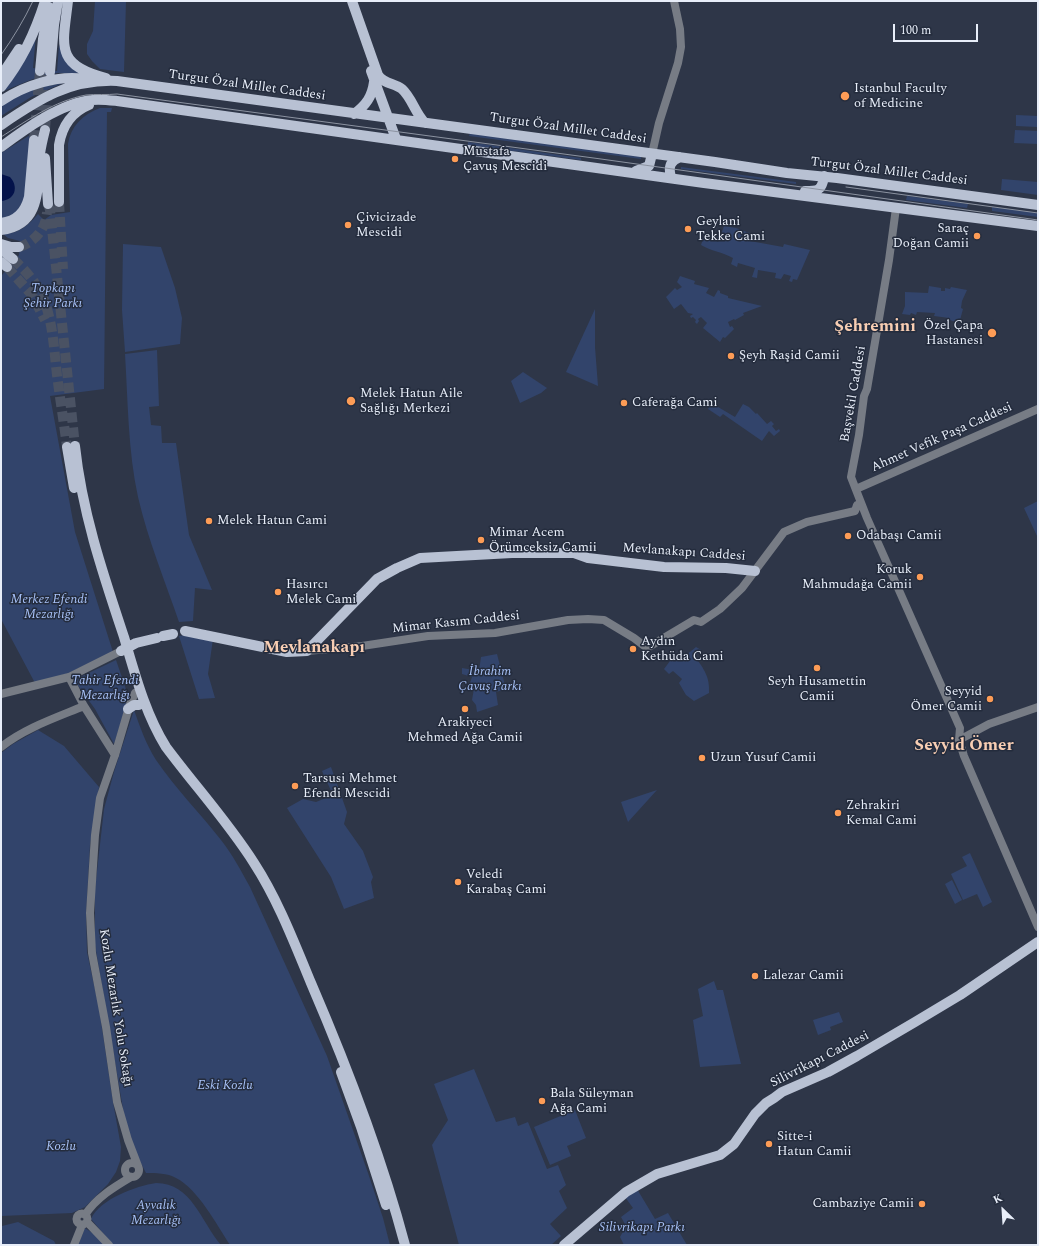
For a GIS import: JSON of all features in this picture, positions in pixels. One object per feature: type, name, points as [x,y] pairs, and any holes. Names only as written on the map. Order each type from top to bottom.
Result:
[{"type":"main road","points":[[1,76],[17,54],[44,1]]},
{"type":"main road","points":[[1,87],[16,68],[29,46],[44,1]]},
{"type":"main road","points":[[50,1],[43,39],[45,71],[58,1]]},
{"type":"main road","points":[[68,1],[64,46],[70,60],[84,72],[117,81]]},
{"type":"main road","points":[[346,1],[368,58],[380,98],[396,139]]},
{"type":"main road","points":[[352,1],[378,75],[385,82],[399,87],[404,91],[416,113],[425,123]]},
{"type":"main road","points":[[1,101],[23,89],[50,81],[82,79],[95,82]]},
{"type":"main road","points":[[354,114],[364,107],[369,100],[372,94],[374,80]]},
{"type":"main road","name":"Turgut Özal Millet Caddesi","points":[[95,82],[117,81],[788,173],[824,176],[1038,205]]},
{"type":"main road","points":[[1,125],[50,94],[73,86],[95,82]]},
{"type":"main road","points":[[380,98],[384,89],[392,84]]},
{"type":"main road","points":[[2,146],[41,120],[56,112],[90,100],[109,100],[671,178],[1038,226]]},
{"type":"main road","points":[[59,202],[59,145],[65,125],[73,115],[86,106],[109,100]]},
{"type":"main road","points":[[1,230],[9,229],[23,222],[33,209],[38,188],[40,154],[45,130],[45,161],[48,204]]},
{"type":"main road","points":[[1,223],[12,221],[17,218],[28,203],[34,140]]},
{"type":"main road","points":[[632,172],[649,166],[652,154]]},
{"type":"main road","points":[[671,178],[671,164],[680,157]]},
{"type":"main road","points":[[795,194],[802,191],[819,190],[823,185],[824,176]]},
{"type":"main road","points":[[1,244],[11,247],[18,247]]},
{"type":"main road","points":[[1,248],[7,262]]},
{"type":"main road","points":[[71,447],[75,494],[85,533],[137,690],[166,747],[254,862],[272,894],[331,1029],[360,1102],[382,1166],[405,1245]]},
{"type":"main road","name":"Mevlanakapı Caddesi","points":[[307,651],[377,579],[420,558],[512,553],[574,553],[588,558],[664,567],[726,568],[754,571]]},
{"type":"main road","points":[[185,632],[287,652],[307,651]]},
{"type":"main road","points":[[124,649],[136,643],[173,634]]},
{"type":"main road","points":[[137,690],[139,705],[147,725],[161,749],[239,852],[260,885],[268,902],[328,1040],[354,1106],[373,1161],[398,1245]]},
{"type":"main road","points":[[128,709],[134,705],[139,705]]},
{"type":"main road","name":"Silivrikapı Caddesi","points":[[564,1245],[626,1192],[657,1174],[720,1155],[734,1144],[755,1114],[766,1103],[782,1092],[828,1072],[903,1030],[960,995],[1038,942]]},
{"type":"street","points":[[652,154],[659,122],[678,63],[681,47],[680,29],[674,1]]},
{"type":"street","name":"Başvekil Caddesi","points":[[896,208],[888,267],[867,389],[864,396],[859,435],[851,477],[867,518],[960,728],[959,740],[964,756],[1038,927]]},
{"type":"street","name":"Ahmet Vefik Paşa Caddesi","points":[[856,489],[1038,409]]},
{"type":"street","name":"Mevlanakapı Caddesi","points":[[754,571],[784,532],[807,522],[855,511],[857,505]]},
{"type":"street","name":"Mimar Kasım Caddesi","points":[[307,651],[362,646],[428,636],[495,633],[568,620],[588,619],[604,620],[634,638],[647,648],[694,620],[701,622],[720,609],[742,588],[754,571]]},
{"type":"street","points":[[1,694],[69,676],[124,649]]},
{"type":"street","points":[[69,676],[84,706],[115,755]]},
{"type":"street","name":"Kozlu Mezarlık Yolu Sokağı","points":[[128,1140],[117,1102],[106,1027],[92,953],[90,913],[95,835],[100,798],[115,755],[128,709],[137,690]]},
{"type":"street","points":[[1,747],[22,733],[42,723],[84,706]]},
{"type":"street","points":[[959,740],[989,724],[1038,707]]},
{"type":"street","points":[[74,1245],[93,1206],[114,1187],[138,1173],[138,1166],[128,1140]]},
{"type":"street","points":[[128,1140],[126,1166],[127,1175],[131,1177]]},
{"type":"street","points":[[114,1187],[126,1166],[134,1163],[138,1166]]},
{"type":"street","points":[[85,1221],[109,1245]]},
{"type":"green space","points":[[95,1],[126,1],[124,72],[100,69],[87,54],[87,44],[93,31]]},
{"type":"green space","points":[[36,34],[33,68],[57,71],[59,45],[63,55],[79,70],[78,73],[57,73],[33,79],[1,92]]},
{"type":"green space","points":[[63,83],[31,97],[1,116],[1,104],[26,90]]},
{"type":"green space","points":[[100,108],[112,108],[111,112],[107,112],[104,389],[50,396],[75,532],[113,652],[69,673],[35,683],[1,619],[1,274],[2,275],[19,255],[20,241],[8,238],[3,234],[14,232],[23,228],[38,214],[44,220],[51,215],[70,212],[69,138],[78,122],[88,114]]},
{"type":"green space","points":[[1016,115],[1038,116],[1037,127],[1016,126]]},
{"type":"green space","points":[[1015,130],[1038,131],[1038,144],[1014,143]]},
{"type":"green space","points":[[470,133],[641,156],[641,159],[469,136]]},
{"type":"green space","points":[[30,135],[29,192],[15,214],[1,219],[1,153]]},
{"type":"green space","points":[[468,142],[581,158],[581,160],[468,145]]},
{"type":"green space","points":[[681,167],[796,182],[796,184],[681,169]]},
{"type":"green space","points":[[1002,179],[1038,182],[1038,195],[1001,190]]},
{"type":"green space","points":[[907,196],[968,204],[967,208],[906,200]]},
{"type":"green space","points":[[992,207],[1038,213],[1038,217],[992,211]]},
{"type":"green space","points":[[724,226],[736,228],[752,234],[750,241],[783,247],[784,244],[810,250],[797,280],[793,279],[792,282],[789,281],[791,276],[784,274],[781,279],[775,278],[776,273],[758,270],[757,278],[752,277],[755,268],[738,263],[737,267],[731,264],[733,258],[701,245],[705,233],[720,238]]},
{"type":"green space","points":[[123,244],[161,247],[175,288],[182,318],[180,344],[125,352],[122,310]]},
{"type":"green space","points":[[680,276],[695,281],[694,284],[709,288],[706,293],[714,297],[718,290],[720,293],[728,296],[728,298],[762,306],[743,313],[744,315],[728,322],[730,327],[732,326],[734,329],[725,338],[723,337],[720,342],[703,328],[707,323],[701,317],[698,319],[699,321],[697,324],[695,322],[696,320],[690,316],[693,314],[688,313],[681,304],[674,309],[666,297],[675,288],[677,290],[682,287],[677,282]]},
{"type":"green space","points":[[929,286],[941,288],[941,291],[945,291],[945,288],[950,289],[951,287],[967,290],[962,301],[961,308],[963,309],[961,321],[955,322],[949,320],[949,318],[934,316],[935,313],[917,312],[916,315],[911,313],[910,315],[902,314],[905,306],[905,292],[928,293]]},
{"type":"green space","points":[[595,309],[595,347],[598,386],[566,372]]},
{"type":"green space","points":[[157,350],[159,406],[149,407],[151,425],[161,426],[162,443],[176,443],[189,535],[212,590],[195,588],[193,621],[179,622],[147,529],[138,497],[132,462],[125,354]]},
{"type":"green space","points":[[523,372],[547,388],[541,393],[520,403],[511,381]]},
{"type":"green space","points":[[711,404],[735,417],[743,404],[749,407],[756,414],[757,413],[767,424],[771,421],[774,424],[772,426],[776,431],[779,429],[780,431],[774,436],[769,431],[762,441],[723,414],[720,417],[708,409]]},
{"type":"green space","points":[[1038,501],[1038,535],[1037,536],[1024,508]]},
{"type":"green space","points":[[185,635],[213,639],[208,674],[215,698],[199,699],[179,636]]},
{"type":"green space","points":[[696,647],[701,650],[695,656],[704,669],[708,682],[709,693],[694,701],[686,695],[679,683],[682,679],[673,671],[669,674],[664,669],[673,657],[679,661]]},
{"type":"green space","name":"İbrahim Çavuş Parkı","points":[[497,654],[506,689],[496,692],[498,705],[477,712],[476,705],[472,700],[475,683],[470,683],[472,677],[462,674],[462,668],[479,671],[481,657]]},
{"type":"green space","name":"Tahir Efendi Mezarlığı","points":[[116,660],[129,698],[114,744],[95,709],[74,680]]},
{"type":"green space","name":"Eski Kozlu","points":[[134,710],[152,754],[171,781],[225,846],[237,863],[250,887],[327,1056],[383,1218],[390,1245],[230,1245],[206,1208],[192,1190],[184,1183],[169,1175],[146,1173],[128,1138],[95,945],[95,889],[104,809]]},
{"type":"green space","name":"Kozlu","points":[[38,730],[64,746],[99,787],[90,845],[86,916],[87,952],[99,1008],[121,1147],[120,1161],[116,1172],[108,1184],[85,1207],[72,1213],[1,1216],[1,753],[13,744]]},
{"type":"green space","points":[[331,767],[347,812],[344,824],[363,851],[373,877],[371,882],[374,898],[344,909],[331,877],[287,808],[303,799],[316,802],[333,795],[322,771]]},
{"type":"green space","points":[[657,790],[628,822],[621,802]]},
{"type":"green space","points":[[970,853],[992,902],[983,907],[977,894],[963,900],[951,874],[967,866],[962,857]]},
{"type":"green space","points":[[952,880],[962,900],[955,904],[945,884]]},
{"type":"green space","points":[[714,981],[717,990],[723,990],[741,1064],[700,1067],[693,1020],[703,1016],[698,989]]},
{"type":"green space","points":[[839,1012],[843,1022],[830,1027],[831,1030],[818,1035],[813,1020]]},
{"type":"green space","points":[[474,1069],[496,1122],[515,1117],[518,1126],[528,1122],[547,1169],[558,1165],[566,1185],[559,1191],[567,1208],[550,1224],[561,1236],[551,1245],[459,1245],[432,1145],[448,1120],[434,1084]]},
{"type":"green space","points":[[575,1110],[586,1138],[567,1146],[571,1156],[550,1165],[534,1127]]},
{"type":"green space","name":"Ayvalık Mezarlığı","points":[[156,1183],[179,1189],[194,1205],[221,1245],[113,1245],[91,1219],[102,1205],[119,1195],[129,1190]]},
{"type":"green space","name":"Silivrikapı Parkı","points":[[637,1189],[655,1219],[668,1213],[687,1245],[624,1245],[620,1237],[626,1226],[621,1217],[633,1208],[625,1197]]},
{"type":"green space","points":[[18,1222],[54,1241],[56,1245],[1,1245],[2,1226]]},
{"type":"green space","points":[[85,1228],[97,1236],[105,1245],[78,1245]]},
{"type":"shaded area","points":[[1,174],[10,177],[13,181],[15,189],[10,198],[1,201]]},
{"type":"tunnel","points":[[34,140],[40,71]]},
{"type":"tunnel","points":[[45,130],[49,74]]},
{"type":"tunnel","points":[[59,202],[63,269]]},
{"type":"tunnel","points":[[48,204],[50,210],[75,446]]},
{"type":"tunnel","points":[[19,247],[30,242],[39,234],[44,224],[47,212]]},
{"type":"tunnel","points":[[13,259],[35,283],[47,309],[53,337],[67,447]]},
{"type":"tunnel","points":[[7,267],[32,295],[45,320]]},
{"type":"tram line","points":[[1,55],[18,29],[33,1]]},
{"type":"tram line","points":[[1,137],[52,106],[86,95],[117,94],[601,159],[1038,220]]},
{"type":"tram line","points":[[846,187],[1038,213]]},
{"type":"place","name":"Istanbul Faculty of Medicine","points":[[845,96]]},
{"type":"place","name":"Mustafa Çavuş Mescidi","points":[[455,159]]},
{"type":"place","name":"Çivicizade Mescidi","points":[[348,225]]},
{"type":"place","name":"Geylani Tekke Cami","points":[[688,229]]},
{"type":"place","name":"Saraç Doğan Camii","points":[[977,236]]},
{"type":"place","name":"Özel Çapa Hastanesi","points":[[992,333]]},
{"type":"place","name":"Şeyh Raşid Camii","points":[[731,356]]},
{"type":"place","name":"Melek Hatun Aile Sağlığı Merkezi","points":[[351,401]]},
{"type":"place","name":"Caferağa Cami","points":[[624,403]]},
{"type":"place","name":"Melek Hatun Cami","points":[[209,521]]},
{"type":"place","name":"Odabaşı Camii","points":[[848,536]]},
{"type":"place","name":"Mimar Acem Örümceksiz Camii","points":[[481,540]]},
{"type":"place","name":"Koruk Mahmudağa Camii","points":[[920,577]]},
{"type":"place","name":"Hasırcı Melek Cami","points":[[278,592]]},
{"type":"place","name":"Aydın Kethüda Cami","points":[[633,649]]},
{"type":"place","name":"Seyh Husamettin Camii","points":[[817,668]]},
{"type":"place","name":"Seyyid Ömer Camii","points":[[990,699]]},
{"type":"place","name":"Arakiyeci Mehmed Ağa Camii","points":[[465,709]]},
{"type":"place","name":"Uzun Yusuf Camii","points":[[702,758]]},
{"type":"place","name":"Tarsusi Mehmet Efendi Mescidi","points":[[295,786]]},
{"type":"place","name":"Zehrakiri Kemal Cami","points":[[838,813]]},
{"type":"place","name":"Veledi Karabaş Cami","points":[[458,882]]},
{"type":"place","name":"Lalezar Camii","points":[[755,976]]},
{"type":"place","name":"Bala Süleyman Ağa Cami","points":[[542,1101]]},
{"type":"place","name":"Sitte-i Hatun Camii","points":[[769,1144]]},
{"type":"place","name":"Cambaziye Camii","points":[[922,1204]]},
{"type":"district","name":"Şehremini","points":[[875,328]]},
{"type":"district","name":"Mevlanakapı","points":[[314,649]]},
{"type":"district","name":"Seyyid Ömer","points":[[964,747]]},
{"type":"park label","name":"Topkapı Şehir Parkı","points":[[53,296]]},
{"type":"park label","name":"Merkez Efendi Mezarlığı","points":[[49,608]]}]
